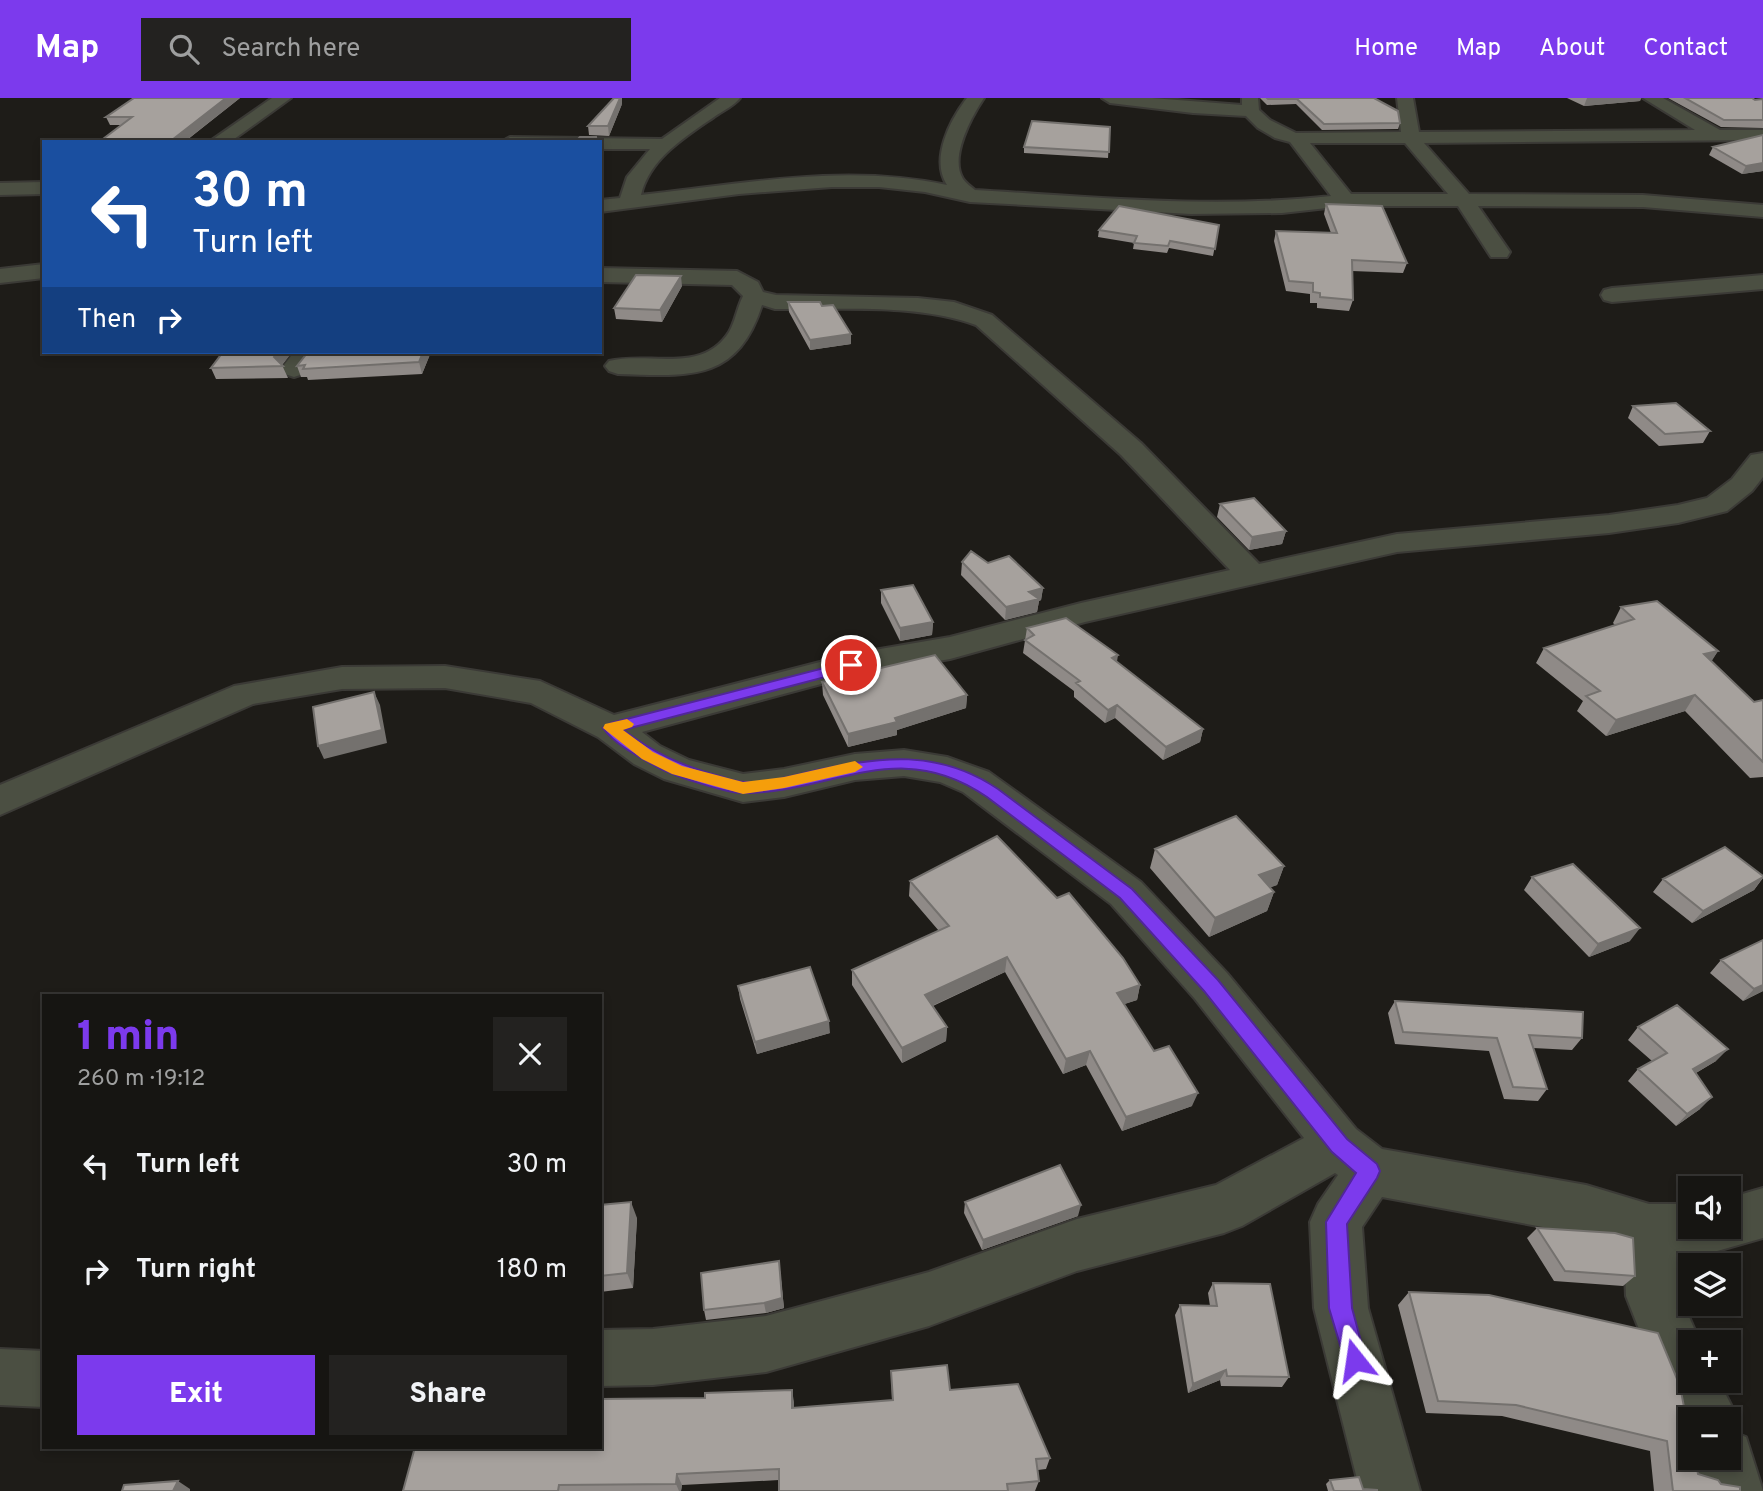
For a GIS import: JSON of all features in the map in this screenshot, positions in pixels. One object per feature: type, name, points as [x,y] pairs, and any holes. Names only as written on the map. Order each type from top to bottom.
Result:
[{"type":"street","points":[[221,140],[275,98]]},
{"type":"street","points":[[629,203],[637,175],[667,144],[707,111],[732,98]]},
{"type":"street","points":[[970,196],[954,181],[950,169],[952,143],[975,98]]},
{"type":"street","points":[[1110,98],[1251,104],[1264,124],[1281,134],[1296,138],[1763,135]]},
{"type":"street","points":[[1651,98],[1752,155]]},
{"type":"street","points":[[1410,99],[1411,138],[1464,201],[1499,252]]},
{"type":"street","points":[[1296,138],[1345,200]]},
{"type":"street","points":[[602,143],[667,144]]},
{"type":"street","points":[[602,206],[841,180],[881,180],[970,196],[1191,208],[1282,206],[1345,200],[1657,202],[1763,211]]},
{"type":"street","points":[[0,189],[42,188]]},
{"type":"street","points":[[0,276],[42,271]]},
{"type":"street","points":[[602,275],[737,278],[750,287],[754,296],[740,334],[724,354],[691,366],[618,366]]},
{"type":"street","points":[[1612,295],[1763,282]]},
{"type":"street","points":[[754,296],[775,302],[804,305],[918,305],[954,309],[984,320],[1131,449],[1253,576]]},
{"type":"street","points":[[611,728],[851,665],[950,648],[1081,613],[1397,543],[1609,524],[1678,514],[1717,505],[1742,485],[1762,459]]},
{"type":"street","points":[[0,801],[149,734],[247,694],[342,678],[445,677],[540,694],[611,728],[647,755],[677,770],[743,788],[784,783],[855,767],[904,763],[947,770],[976,782],[1126,893],[1211,986],[1354,1158]]},
{"type":"street","points":[[1354,1158],[1336,1222],[1340,1308],[1390,1491]]},
{"type":"street","points":[[602,1358],[653,1357],[766,1344],[929,1299],[1077,1245],[1224,1208],[1354,1158],[1586,1210],[1650,1229],[1678,1230]]},
{"type":"street","points":[[1741,1219],[1763,1213]]},
{"type":"street","points":[[1650,1229],[1653,1296],[1688,1383],[1702,1407]]},
{"type":"street","points":[[0,1377],[42,1379]]},
{"type":"street","points":[[1728,1470],[1733,1491]]},
{"type":"building","points":[[134,98],[226,98],[172,140],[102,140],[132,117],[106,117]]},
{"type":"building","points":[[614,98],[620,98],[608,126],[588,126]]},
{"type":"building","points":[[1267,98],[1374,98],[1398,111],[1400,123],[1324,124],[1297,99]]},
{"type":"building","points":[[1685,98],[1763,99],[1763,120],[1724,120]]},
{"type":"building","points":[[1032,121],[1110,127],[1109,152],[1024,147]]},
{"type":"building","points":[[1763,135],[1763,163],[1746,166],[1713,147]]},
{"type":"building","points":[[580,137],[596,137],[597,140],[577,140]]},
{"type":"building","points":[[1326,204],[1382,206],[1407,263],[1352,260],[1353,300],[1320,297],[1320,293],[1313,292],[1313,283],[1289,281],[1276,231],[1337,233]]},
{"type":"building","points":[[1119,206],[1219,225],[1215,249],[1170,241],[1168,246],[1134,243],[1137,236],[1099,230]]},
{"type":"building","points":[[636,275],[681,276],[660,310],[614,308]]},
{"type":"building","points":[[788,302],[820,302],[822,306],[833,305],[851,334],[810,340]]},
{"type":"building","points":[[222,354],[276,354],[274,357],[283,366],[211,368]]},
{"type":"building","points":[[306,354],[422,354],[419,362],[303,369],[305,365],[297,366]]},
{"type":"building","points":[[1676,403],[1710,431],[1665,434],[1633,406]]},
{"type":"building","points":[[1254,498],[1286,531],[1252,537],[1220,504]]},
{"type":"building","points":[[971,551],[988,563],[1009,556],[1043,588],[1029,592],[1039,599],[1006,607],[962,562]]},
{"type":"building","points":[[913,585],[933,622],[900,628],[881,590]]},
{"type":"building","points":[[1657,601],[1718,651],[1704,654],[1754,702],[1763,700],[1763,762],[1695,695],[1616,720],[1586,696],[1600,691],[1544,648],[1634,619],[1621,607]]},
{"type":"building","points":[[1066,618],[1118,655],[1112,658],[1203,729],[1166,747],[1117,705],[1108,710],[1076,683],[1080,681],[1025,640],[1034,635],[1027,628]]},
{"type":"building","points":[[935,655],[967,695],[895,718],[897,722],[848,734],[822,682]]},
{"type":"building","points":[[374,692],[382,730],[318,746],[313,707]]},
{"type":"building","points":[[1236,816],[1284,866],[1259,875],[1274,892],[1215,918],[1155,849]]},
{"type":"building","points":[[997,836],[1057,898],[1069,893],[1123,958],[1140,985],[1117,993],[1154,1051],[1169,1046],[1198,1093],[1126,1117],[1090,1051],[1066,1059],[1007,957],[925,995],[947,1027],[902,1048],[852,970],[949,926],[910,881]]},
{"type":"building","points":[[1725,847],[1763,877],[1703,911],[1663,879]]},
{"type":"building","points":[[1573,864],[1640,928],[1598,944],[1532,877]]},
{"type":"building","points":[[1763,940],[1763,985],[1754,989],[1721,960]]},
{"type":"building","points":[[810,967],[829,1021],[755,1042],[738,986]]},
{"type":"building","points":[[1395,1001],[1583,1012],[1582,1038],[1529,1035],[1547,1089],[1513,1087],[1497,1038],[1403,1032]]},
{"type":"building","points":[[1677,1005],[1728,1049],[1693,1069],[1712,1097],[1687,1114],[1638,1069],[1667,1053],[1638,1027]]},
{"type":"building","points":[[1060,1165],[1081,1205],[983,1240],[965,1202]]},
{"type":"building","points":[[631,1202],[627,1273],[602,1276],[602,1205]]},
{"type":"building","points":[[1537,1228],[1615,1233],[1633,1238],[1635,1276],[1565,1271]]},
{"type":"building","points":[[779,1261],[782,1298],[764,1303],[704,1310],[701,1273]]},
{"type":"building","points":[[1213,1283],[1270,1284],[1289,1377],[1227,1376],[1226,1370],[1193,1384],[1180,1305],[1217,1306]]},
{"type":"building","points":[[1409,1292],[1489,1295],[1658,1333],[1678,1381],[1678,1393],[1681,1393],[1684,1407],[1678,1407],[1678,1470],[1697,1470],[1698,1474],[1718,1480],[1721,1484],[1740,1487],[1740,1491],[1673,1491],[1667,1441],[1516,1405],[1438,1401]]},
{"type":"building","points":[[947,1365],[950,1390],[1018,1384],[1050,1458],[1036,1459],[1039,1481],[1007,1484],[1008,1491],[779,1491],[779,1469],[677,1474],[676,1484],[559,1485],[558,1491],[403,1491],[414,1449],[602,1449],[602,1399],[705,1398],[705,1393],[792,1390],[792,1408],[893,1400],[891,1371]]},
{"type":"building","points":[[1359,1477],[1363,1489],[1377,1491],[1334,1491],[1330,1480]]},
{"type":"building","points":[[178,1481],[173,1491],[122,1491],[124,1485]]},
{"type":"slow traffic","points":[[627,724],[611,728],[647,755],[677,770],[743,788],[784,783],[855,767]]},
{"type":"route","points":[[851,665],[611,728],[647,755],[677,770],[743,788],[784,783],[855,767],[904,763],[947,770],[976,782],[993,793],[1126,893],[1211,986],[1339,1145],[1370,1171],[1336,1222],[1340,1308],[1355,1360]]}]
